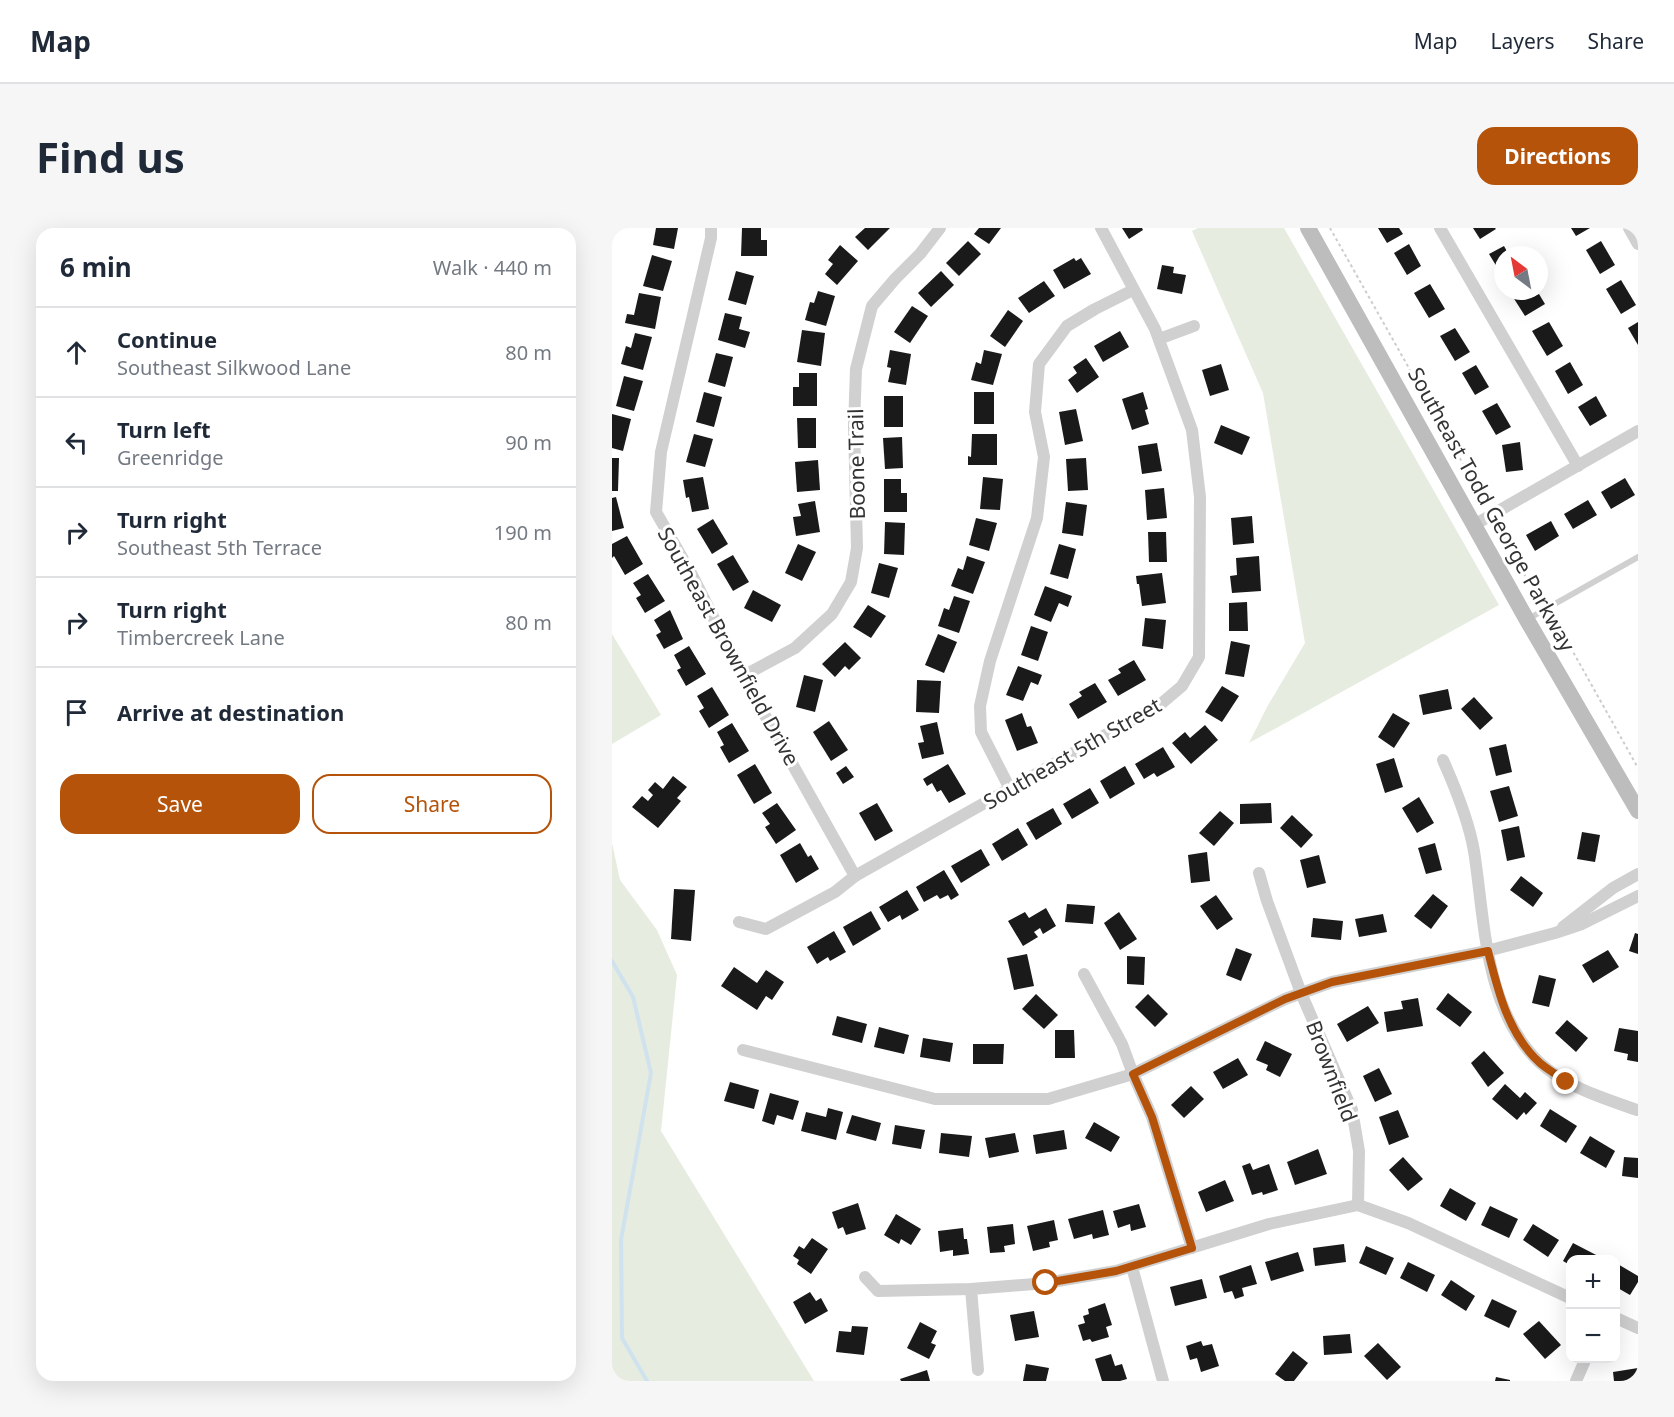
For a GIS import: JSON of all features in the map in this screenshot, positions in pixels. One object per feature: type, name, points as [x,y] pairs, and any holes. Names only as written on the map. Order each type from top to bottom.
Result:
[{"type":"main road","name":"Southeast Todd George Parkway","points":[[1308,228],[1527,620],[1638,811]]},
{"type":"street","name":"Southeast Brownfield Drive","points":[[711,228],[711,238],[661,452],[656,512],[692,575],[743,676],[855,876]]},
{"type":"street","name":"Boone Trail","points":[[743,676],[795,648],[832,614],[851,582],[857,548],[854,426],[856,369],[872,306],[920,254],[940,228]]},
{"type":"street","name":"Southeast 5th Street","points":[[739,922],[766,929],[836,892],[855,876],[1162,703],[1182,686],[1198,657],[1200,498],[1192,430],[1159,339],[1101,228]]},
{"type":"street","points":[[1440,228],[1578,465]]},
{"type":"street","points":[[1010,789],[981,732],[980,706],[990,661],[1037,518],[1044,457],[1035,412],[1039,364],[1067,327],[1095,309],[1133,290]]},
{"type":"street","points":[[1159,339],[1194,326]]},
{"type":"street","points":[[1474,525],[1638,431]]},
{"type":"street","points":[[1443,760],[1453,782],[1473,848],[1488,951],[1502,1004],[1518,1036],[1539,1062],[1566,1082],[1591,1094],[1637,1110]]},
{"type":"street","name":"Brownfield","points":[[1259,873],[1301,993],[1352,1110],[1359,1150],[1358,1205]]},
{"type":"street","points":[[1555,933],[1612,888],[1638,874]]},
{"type":"street","points":[[743,1050],[934,1099],[1048,1099],[1133,1074],[1241,1019],[1332,982],[1488,951],[1555,933],[1582,924],[1638,896]]},
{"type":"street","points":[[1084,974],[1122,1044],[1152,1117],[1192,1248]]},
{"type":"street","points":[[865,1277],[878,1291],[971,1289],[1046,1283],[1132,1267],[1269,1224],[1358,1205],[1408,1223],[1566,1296]]},
{"type":"street","points":[[1132,1267],[1163,1381]]},
{"type":"street","points":[[971,1289],[978,1370]]},
{"type":"street","points":[[1620,1320],[1638,1328]]},
{"type":"street","points":[[1576,1381],[1584,1363]]},
{"type":"lane","points":[[1527,620],[1638,557]]},
{"type":"path","points":[[1330,228],[1485,503]]},
{"type":"path","points":[[1501,530],[1535,594]]},
{"type":"path","points":[[1554,617],[1638,768]]},
{"type":"shaded area","points":[[1198,228],[1284,228],[1499,605],[1249,743],[1267,707],[1305,643],[1263,393],[1192,231]]},
{"type":"shaded area","points":[[612,634],[661,715],[612,744]]},
{"type":"shaded area","points":[[612,843],[620,880],[657,930],[677,975],[661,1131],[814,1381],[612,1381]]},
{"type":"building","points":[[656,228],[678,228],[674,249],[653,245]]},
{"type":"building","points":[[742,228],[761,228],[761,240],[767,240],[767,256],[741,256]]},
{"type":"building","points":[[865,228],[890,228],[868,250],[855,237]]},
{"type":"building","points":[[979,228],[1001,228],[989,244],[974,234]]},
{"type":"building","points":[[1122,228],[1142,228],[1143,230],[1129,239]]},
{"type":"building","points":[[1378,228],[1399,228],[1403,234],[1387,243]]},
{"type":"building","points":[[1473,228],[1495,228],[1496,229],[1480,239]]},
{"type":"building","points":[[1571,228],[1590,228],[1576,236]]},
{"type":"building","points":[[968,241],[981,254],[959,276],[946,263]]},
{"type":"building","points":[[1601,241],[1615,265],[1600,274],[1586,250]]},
{"type":"building","points":[[1409,244],[1421,266],[1407,275],[1394,253]]},
{"type":"building","points":[[840,245],[858,261],[837,285],[825,274],[833,264],[828,260]]},
{"type":"building","points":[[1494,251],[1494,262],[1489,254]]},
{"type":"building","points":[[652,255],[672,261],[663,291],[643,286]]},
{"type":"building","points":[[1074,258],[1076,261],[1081,258],[1091,274],[1064,289],[1053,270]]},
{"type":"building","points":[[1162,265],[1174,267],[1173,273],[1186,275],[1182,294],[1157,289]]},
{"type":"building","points":[[736,271],[754,276],[746,305],[728,300]]},
{"type":"building","points":[[941,271],[954,285],[931,307],[918,293]]},
{"type":"building","points":[[1621,280],[1636,305],[1621,314],[1606,289]]},
{"type":"building","points":[[1044,281],[1055,296],[1029,313],[1018,298]]},
{"type":"building","points":[[1430,284],[1445,309],[1429,318],[1414,293]]},
{"type":"building","points":[[818,291],[835,296],[826,326],[805,320],[810,302],[814,303]]},
{"type":"building","points":[[639,293],[661,297],[655,329],[625,323],[627,314],[634,315]]},
{"type":"building","points":[[1515,300],[1543,300],[1545,304],[1525,316]]},
{"type":"building","points":[[912,306],[928,316],[910,343],[894,332]]},
{"type":"building","points":[[1008,310],[1023,321],[1005,347],[990,336]]},
{"type":"building","points":[[725,313],[742,317],[739,329],[750,332],[745,348],[718,340]]},
{"type":"building","points":[[1549,322],[1563,346],[1547,356],[1532,331]]},
{"type":"building","points":[[1638,322],[1638,345],[1628,328]]},
{"type":"building","points":[[1455,328],[1470,352],[1455,361],[1440,336]]},
{"type":"building","points":[[802,330],[825,333],[821,366],[797,362]]},
{"type":"building","points":[[1120,331],[1129,347],[1103,362],[1094,346]]},
{"type":"building","points":[[635,333],[652,337],[643,370],[621,364],[626,346],[631,348]]},
{"type":"building","points":[[890,350],[911,354],[906,385],[888,382],[891,368],[887,367]]},
{"type":"building","points":[[984,350],[1002,354],[993,385],[971,380],[976,362],[981,364]]},
{"type":"building","points":[[716,353],[733,357],[725,387],[708,382]]},
{"type":"building","points":[[1086,358],[1099,377],[1077,393],[1068,380],[1077,373],[1073,367]]},
{"type":"building","points":[[1570,362],[1583,385],[1568,394],[1555,371]]},
{"type":"building","points":[[1221,364],[1229,390],[1210,396],[1202,370]]},
{"type":"building","points":[[1476,365],[1489,387],[1475,395],[1462,373]]},
{"type":"building","points":[[799,373],[817,373],[817,406],[793,406],[793,387],[799,387]]},
{"type":"building","points":[[624,376],[643,381],[634,411],[616,406]]},
{"type":"building","points":[[704,392],[722,397],[714,427],[696,422]]},
{"type":"building","points":[[974,392],[994,392],[994,424],[974,424]]},
{"type":"building","points":[[1143,392],[1149,424],[1132,430],[1122,399]]},
{"type":"building","points":[[884,396],[903,396],[903,427],[884,427]]},
{"type":"building","points":[[1596,396],[1607,416],[1590,426],[1578,407]]},
{"type":"building","points":[[1497,403],[1511,427],[1496,435],[1482,411]]},
{"type":"building","points":[[1076,409],[1083,441],[1065,445],[1059,412]]},
{"type":"building","points":[[612,414],[631,419],[623,451],[612,448]]},
{"type":"building","points":[[797,418],[816,418],[816,448],[798,448]]},
{"type":"building","points":[[1221,425],[1250,437],[1242,455],[1214,443]]},
{"type":"building","points":[[694,434],[713,439],[705,467],[686,462]]},
{"type":"building","points":[[972,434],[997,434],[997,465],[968,465],[968,456],[971,457]]},
{"type":"building","points":[[902,437],[903,468],[885,469],[883,438]]},
{"type":"building","points":[[1520,442],[1523,470],[1506,472],[1502,445]]},
{"type":"building","points":[[1157,443],[1162,471],[1142,474],[1138,446]]},
{"type":"building","points":[[612,458],[619,458],[618,491],[612,491]]},
{"type":"building","points":[[1086,458],[1088,490],[1068,491],[1066,459]]},
{"type":"building","points":[[818,460],[820,490],[797,492],[795,462]]},
{"type":"building","points":[[703,477],[709,509],[692,512],[689,497],[686,498],[683,480]]},
{"type":"building","points":[[983,477],[1003,479],[1000,510],[980,509]]},
{"type":"building","points":[[1625,478],[1635,495],[1611,509],[1601,492]]},
{"type":"building","points":[[884,479],[901,479],[901,493],[907,493],[907,512],[884,512]]},
{"type":"building","points":[[1164,488],[1167,518],[1147,520],[1145,490]]},
{"type":"building","points":[[616,497],[624,528],[612,531],[612,498]]},
{"type":"building","points":[[1588,500],[1597,515],[1573,529],[1564,514]]},
{"type":"building","points":[[815,501],[820,532],[796,536],[793,517],[801,516],[798,504]]},
{"type":"building","points":[[1066,502],[1087,505],[1083,536],[1062,533]]},
{"type":"building","points":[[1252,516],[1254,543],[1233,545],[1231,518]]},
{"type":"building","points":[[976,518],[997,523],[989,551],[969,545]]},
{"type":"building","points":[[713,519],[728,544],[712,554],[697,529]]},
{"type":"building","points":[[1551,521],[1559,536],[1535,551],[1526,535]]},
{"type":"building","points":[[885,522],[905,523],[904,555],[884,554]]},
{"type":"building","points":[[1148,532],[1166,532],[1167,562],[1149,562]]},
{"type":"building","points":[[627,536],[643,564],[625,575],[614,556],[612,558],[612,544]]},
{"type":"building","points":[[798,544],[816,552],[802,581],[785,573]]},
{"type":"building","points":[[1059,544],[1076,549],[1068,579],[1050,574]]},
{"type":"building","points":[[733,555],[749,582],[733,591],[717,564]]},
{"type":"building","points":[[967,556],[985,562],[973,594],[951,586],[958,568],[963,570]]},
{"type":"building","points":[[1259,556],[1261,591],[1232,593],[1230,576],[1237,575],[1236,558]]},
{"type":"building","points":[[879,563],[898,568],[889,598],[871,593]]},
{"type":"building","points":[[1162,573],[1166,603],[1142,606],[1136,576]]},
{"type":"building","points":[[648,574],[665,601],[645,613],[636,598],[641,595],[633,583]]},
{"type":"building","points":[[1045,586],[1072,596],[1068,607],[1059,603],[1051,622],[1034,615]]},
{"type":"building","points":[[753,590],[781,605],[772,622],[744,608]]},
{"type":"building","points":[[954,596],[970,601],[959,633],[938,626],[944,608],[949,610]]},
{"type":"building","points":[[1247,602],[1248,631],[1229,631],[1229,603]]},
{"type":"building","points":[[868,605],[886,616],[871,638],[853,627]]},
{"type":"building","points":[[670,610],[683,639],[664,649],[656,635],[661,632],[654,620]]},
{"type":"building","points":[[1145,618],[1166,620],[1163,649],[1142,646]]},
{"type":"building","points":[[1031,626],[1048,632],[1038,661],[1021,655]]},
{"type":"building","points":[[938,634],[957,642],[944,673],[925,665]]},
{"type":"building","points":[[1231,641],[1250,645],[1244,677],[1225,674]]},
{"type":"building","points":[[845,642],[861,658],[849,670],[845,666],[835,677],[822,664]]},
{"type":"building","points":[[689,646],[706,674],[686,686],[677,670],[681,668],[674,655]]},
{"type":"building","points":[[1134,660],[1146,680],[1118,696],[1108,680],[1121,673],[1118,669]]},
{"type":"building","points":[[1018,666],[1042,675],[1038,685],[1031,682],[1023,701],[1006,695]]},
{"type":"building","points":[[804,675],[823,680],[815,712],[796,707]]},
{"type":"building","points":[[917,680],[941,681],[939,713],[916,712]]},
{"type":"building","points":[[1095,683],[1107,702],[1078,719],[1069,704],[1082,696],[1079,692]]},
{"type":"building","points":[[1222,686],[1239,696],[1222,722],[1205,712]]},
{"type":"building","points":[[712,687],[729,715],[709,728],[699,711],[704,708],[697,696]]},
{"type":"building","points":[[1448,689],[1452,709],[1423,715],[1419,695]]},
{"type":"building","points":[[1474,697],[1493,718],[1480,730],[1461,709]]},
{"type":"building","points":[[1022,713],[1027,727],[1031,726],[1038,743],[1017,751],[1005,720]]},
{"type":"building","points":[[1393,713],[1410,723],[1394,748],[1378,737]]},
{"type":"building","points":[[829,721],[848,750],[831,761],[813,732]]},
{"type":"building","points":[[937,722],[944,754],[922,759],[918,743],[924,742],[920,726]]},
{"type":"building","points":[[732,723],[749,751],[729,763],[720,747],[724,745],[717,732]]},
{"type":"building","points":[[1205,725],[1218,740],[1191,764],[1172,743],[1185,732],[1190,738]]},
{"type":"building","points":[[1506,744],[1512,772],[1496,776],[1489,748]]},
{"type":"building","points":[[1163,747],[1175,767],[1157,777],[1154,773],[1144,779],[1135,764]]},
{"type":"building","points":[[1394,758],[1403,787],[1385,793],[1376,764]]},
{"type":"building","points":[[755,764],[772,793],[754,804],[737,775]]},
{"type":"building","points":[[948,764],[966,794],[949,803],[941,790],[937,792],[932,783],[927,786],[923,779]]},
{"type":"building","points":[[846,766],[854,777],[843,784],[836,773]]},
{"type":"building","points":[[1125,766],[1135,784],[1110,799],[1100,781]]},
{"type":"building","points":[[673,776],[687,787],[677,798],[681,801],[658,828],[632,807],[642,796],[648,801],[653,795],[648,790],[655,782],[663,789]]},
{"type":"building","points":[[1509,786],[1518,816],[1499,822],[1490,791]]},
{"type":"building","points":[[1090,788],[1099,803],[1072,819],[1063,804]]},
{"type":"building","points":[[1419,797],[1434,823],[1417,833],[1402,808]]},
{"type":"building","points":[[777,803],[796,830],[776,844],[765,827],[770,824],[762,813]]},
{"type":"building","points":[[877,803],[893,831],[875,841],[859,813]]},
{"type":"building","points":[[1271,803],[1272,823],[1240,824],[1240,804]]},
{"type":"building","points":[[1053,808],[1062,824],[1036,840],[1026,823]]},
{"type":"building","points":[[1220,811],[1234,823],[1214,846],[1199,833]]},
{"type":"building","points":[[1292,815],[1313,835],[1301,848],[1280,828]]},
{"type":"building","points":[[1519,826],[1525,857],[1507,861],[1501,830]]},
{"type":"building","points":[[1018,828],[1028,845],[1002,861],[992,844]]},
{"type":"building","points":[[1582,832],[1600,835],[1595,862],[1577,859]]},
{"type":"building","points":[[800,843],[808,857],[811,855],[819,869],[796,883],[780,855]]},
{"type":"building","points":[[1435,843],[1442,870],[1426,874],[1418,848]]},
{"type":"building","points":[[981,849],[990,865],[961,883],[951,866]]},
{"type":"building","points":[[1207,852],[1210,881],[1191,883],[1188,855]]},
{"type":"building","points":[[1319,855],[1326,883],[1307,888],[1300,860]]},
{"type":"building","points":[[944,870],[959,895],[951,900],[948,895],[940,899],[937,895],[924,902],[916,887]]},
{"type":"building","points":[[1521,876],[1543,893],[1533,907],[1510,890]]},
{"type":"building","points":[[674,889],[695,890],[691,941],[671,939]]},
{"type":"building","points":[[907,890],[919,910],[902,920],[900,915],[888,922],[879,907]]},
{"type":"building","points":[[1433,894],[1448,906],[1431,929],[1414,916]]},
{"type":"building","points":[[1216,895],[1233,919],[1217,930],[1200,906]]},
{"type":"building","points":[[1067,904],[1095,906],[1093,924],[1065,922]]},
{"type":"building","points":[[1046,908],[1056,926],[1043,934],[1040,928],[1034,932],[1038,937],[1023,946],[1008,921],[1025,912],[1029,918]]},
{"type":"building","points":[[871,911],[881,929],[853,946],[843,927]]},
{"type":"building","points":[[1119,912],[1137,939],[1120,950],[1104,923]]},
{"type":"building","points":[[1383,914],[1387,932],[1359,937],[1355,919]]},
{"type":"building","points":[[1313,918],[1343,921],[1341,940],[1311,937]]},
{"type":"building","points":[[834,931],[846,952],[830,961],[828,957],[817,964],[807,947]]},
{"type":"building","points":[[1635,933],[1638,934],[1638,954],[1629,951]]},
{"type":"building","points":[[1236,948],[1252,954],[1241,981],[1226,975]]},
{"type":"building","points":[[1608,950],[1619,967],[1593,983],[1582,965]]},
{"type":"building","points":[[1027,954],[1034,986],[1014,990],[1007,958]]},
{"type":"building","points":[[1127,956],[1145,957],[1144,985],[1127,984]]},
{"type":"building","points":[[734,967],[757,983],[766,970],[784,982],[772,1000],[766,996],[757,1010],[721,986]]},
{"type":"building","points":[[1539,975],[1556,979],[1549,1007],[1532,1003]]},
{"type":"building","points":[[1448,993],[1472,1012],[1460,1027],[1436,1009]]},
{"type":"building","points":[[1036,994],[1058,1015],[1044,1029],[1022,1009]]},
{"type":"building","points":[[1148,994],[1168,1014],[1155,1027],[1135,1007]]},
{"type":"building","points":[[1418,998],[1423,1026],[1387,1032],[1384,1012],[1403,1009],[1401,1001]]},
{"type":"building","points":[[1368,1006],[1379,1023],[1347,1042],[1337,1024]]},
{"type":"building","points":[[837,1016],[867,1024],[862,1043],[832,1035]]},
{"type":"building","points":[[1567,1020],[1588,1038],[1576,1052],[1555,1033]]},
{"type":"building","points":[[879,1027],[909,1035],[904,1054],[874,1047]]},
{"type":"building","points":[[1619,1028],[1638,1031],[1638,1062],[1627,1060],[1628,1054],[1614,1051]]},
{"type":"building","points":[[1055,1030],[1074,1030],[1075,1058],[1055,1058]]},
{"type":"building","points":[[923,1038],[953,1043],[950,1062],[920,1057]]},
{"type":"building","points":[[1265,1041],[1292,1054],[1280,1077],[1266,1070],[1268,1065],[1256,1060]]},
{"type":"building","points":[[973,1044],[1004,1044],[1003,1064],[973,1064]]},
{"type":"building","points":[[1484,1051],[1504,1073],[1488,1087],[1471,1063]]},
{"type":"building","points":[[1238,1058],[1248,1075],[1223,1089],[1213,1072]]},
{"type":"building","points":[[1379,1068],[1392,1094],[1375,1102],[1363,1076]]},
{"type":"building","points":[[730,1082],[759,1090],[754,1109],[724,1101]]},
{"type":"building","points":[[1505,1084],[1520,1098],[1525,1092],[1537,1103],[1526,1115],[1524,1112],[1517,1120],[1492,1099]]},
{"type":"building","points":[[1191,1086],[1204,1099],[1184,1118],[1171,1105]]},
{"type":"building","points":[[770,1093],[799,1101],[793,1120],[777,1115],[774,1125],[762,1121]]},
{"type":"building","points":[[828,1108],[843,1112],[836,1140],[801,1131],[806,1112],[826,1117]]},
{"type":"building","points":[[1550,1109],[1577,1126],[1566,1143],[1540,1126]]},
{"type":"building","points":[[1398,1110],[1409,1137],[1389,1145],[1379,1117]]},
{"type":"building","points":[[852,1115],[881,1123],[876,1141],[846,1133]]},
{"type":"building","points":[[1094,1122],[1120,1137],[1111,1152],[1085,1138]]},
{"type":"building","points":[[895,1125],[925,1130],[921,1149],[892,1144]]},
{"type":"building","points":[[1064,1130],[1067,1149],[1036,1154],[1033,1135]]},
{"type":"building","points":[[941,1133],[972,1136],[969,1157],[939,1153]]},
{"type":"building","points":[[1015,1133],[1019,1152],[989,1158],[985,1138]]},
{"type":"building","points":[[1590,1136],[1615,1151],[1606,1168],[1580,1153]]},
{"type":"building","points":[[1318,1149],[1327,1174],[1295,1185],[1287,1162]]},
{"type":"building","points":[[1403,1157],[1423,1179],[1408,1191],[1389,1170]]},
{"type":"building","points":[[1624,1157],[1638,1158],[1638,1178],[1622,1176]]},
{"type":"building","points":[[1250,1163],[1253,1170],[1269,1164],[1278,1190],[1263,1195],[1262,1192],[1252,1195],[1242,1166]]},
{"type":"building","points":[[1225,1180],[1234,1201],[1206,1212],[1198,1192]]},
{"type":"building","points":[[1450,1188],[1476,1203],[1466,1221],[1440,1206]]},
{"type":"building","points":[[858,1203],[866,1229],[846,1235],[843,1227],[838,1229],[832,1212]]},
{"type":"building","points":[[1139,1204],[1146,1227],[1131,1231],[1130,1224],[1118,1228],[1113,1211]]},
{"type":"building","points":[[1490,1206],[1518,1219],[1509,1238],[1481,1225]]},
{"type":"building","points":[[1103,1210],[1109,1235],[1093,1239],[1092,1234],[1074,1239],[1068,1219]]},
{"type":"building","points":[[896,1214],[921,1229],[911,1245],[901,1239],[899,1244],[884,1235]]},
{"type":"building","points":[[1054,1220],[1058,1240],[1049,1242],[1050,1247],[1033,1251],[1027,1226]]},
{"type":"building","points":[[1013,1224],[1015,1244],[1004,1246],[1005,1252],[990,1253],[987,1227]]},
{"type":"building","points":[[1533,1224],[1559,1240],[1548,1257],[1523,1240]]},
{"type":"building","points":[[963,1228],[969,1254],[953,1256],[953,1250],[940,1252],[938,1231]]},
{"type":"building","points":[[812,1238],[828,1249],[811,1274],[797,1264],[799,1260],[793,1256],[799,1246],[804,1249]]},
{"type":"building","points":[[1573,1243],[1596,1255],[1566,1255]]},
{"type":"building","points":[[1344,1244],[1346,1262],[1315,1266],[1313,1248]]},
{"type":"building","points":[[1366,1246],[1394,1258],[1386,1275],[1359,1263]]},
{"type":"building","points":[[1298,1252],[1304,1271],[1271,1281],[1265,1262]]},
{"type":"building","points":[[1408,1262],[1435,1275],[1427,1292],[1400,1278]]},
{"type":"building","points":[[1251,1265],[1257,1284],[1242,1288],[1244,1296],[1235,1299],[1232,1291],[1224,1293],[1219,1276]]},
{"type":"building","points":[[1620,1265],[1638,1276],[1638,1282],[1630,1295],[1620,1289]]},
{"type":"building","points":[[1202,1279],[1207,1298],[1175,1306],[1170,1287]]},
{"type":"building","points":[[1451,1280],[1475,1296],[1466,1311],[1441,1295]]},
{"type":"building","points":[[810,1292],[816,1301],[821,1298],[828,1311],[805,1324],[793,1302]]},
{"type":"building","points":[[1492,1299],[1517,1311],[1509,1328],[1484,1316]]},
{"type":"building","points":[[1105,1303],[1112,1325],[1106,1327],[1109,1337],[1092,1342],[1090,1339],[1083,1341],[1078,1325],[1085,1323],[1083,1316],[1089,1314],[1088,1309]]},
{"type":"building","points":[[1034,1311],[1039,1337],[1015,1341],[1010,1315]]},
{"type":"building","points":[[1539,1321],[1561,1345],[1545,1359],[1523,1334]]},
{"type":"building","points":[[920,1322],[937,1331],[931,1343],[936,1345],[929,1359],[907,1348]]},
{"type":"building","points":[[852,1326],[868,1327],[864,1355],[836,1352],[839,1331],[851,1332]]},
{"type":"building","points":[[1350,1334],[1352,1353],[1324,1355],[1323,1336]]},
{"type":"building","points":[[1201,1341],[1203,1346],[1212,1344],[1219,1366],[1201,1372],[1197,1358],[1190,1360],[1186,1346]]},
{"type":"building","points":[[1378,1343],[1401,1367],[1387,1380],[1364,1356]]},
{"type":"building","points":[[1293,1351],[1308,1363],[1294,1381],[1285,1381],[1275,1374]]},
{"type":"building","points":[[1111,1354],[1115,1366],[1122,1364],[1127,1379],[1102,1381],[1095,1359]]},
{"type":"building","points":[[1026,1364],[1049,1368],[1046,1381],[1023,1381]]},
{"type":"building","points":[[1638,1368],[1638,1381],[1614,1381],[1613,1372]]},
{"type":"building","points":[[927,1370],[930,1381],[901,1381],[900,1379]]},
{"type":"building","points":[[1496,1377],[1510,1380],[1510,1381],[1495,1381]]},
{"type":"waterway","points":[[612,961],[633,997],[651,1073],[621,1240],[622,1338],[647,1381]]},
{"type":"route","points":[[1046,1283],[1116,1271],[1192,1248],[1152,1117],[1133,1074],[1285,999],[1332,982],[1488,951],[1502,1004],[1518,1036],[1539,1062],[1566,1082]]}]
